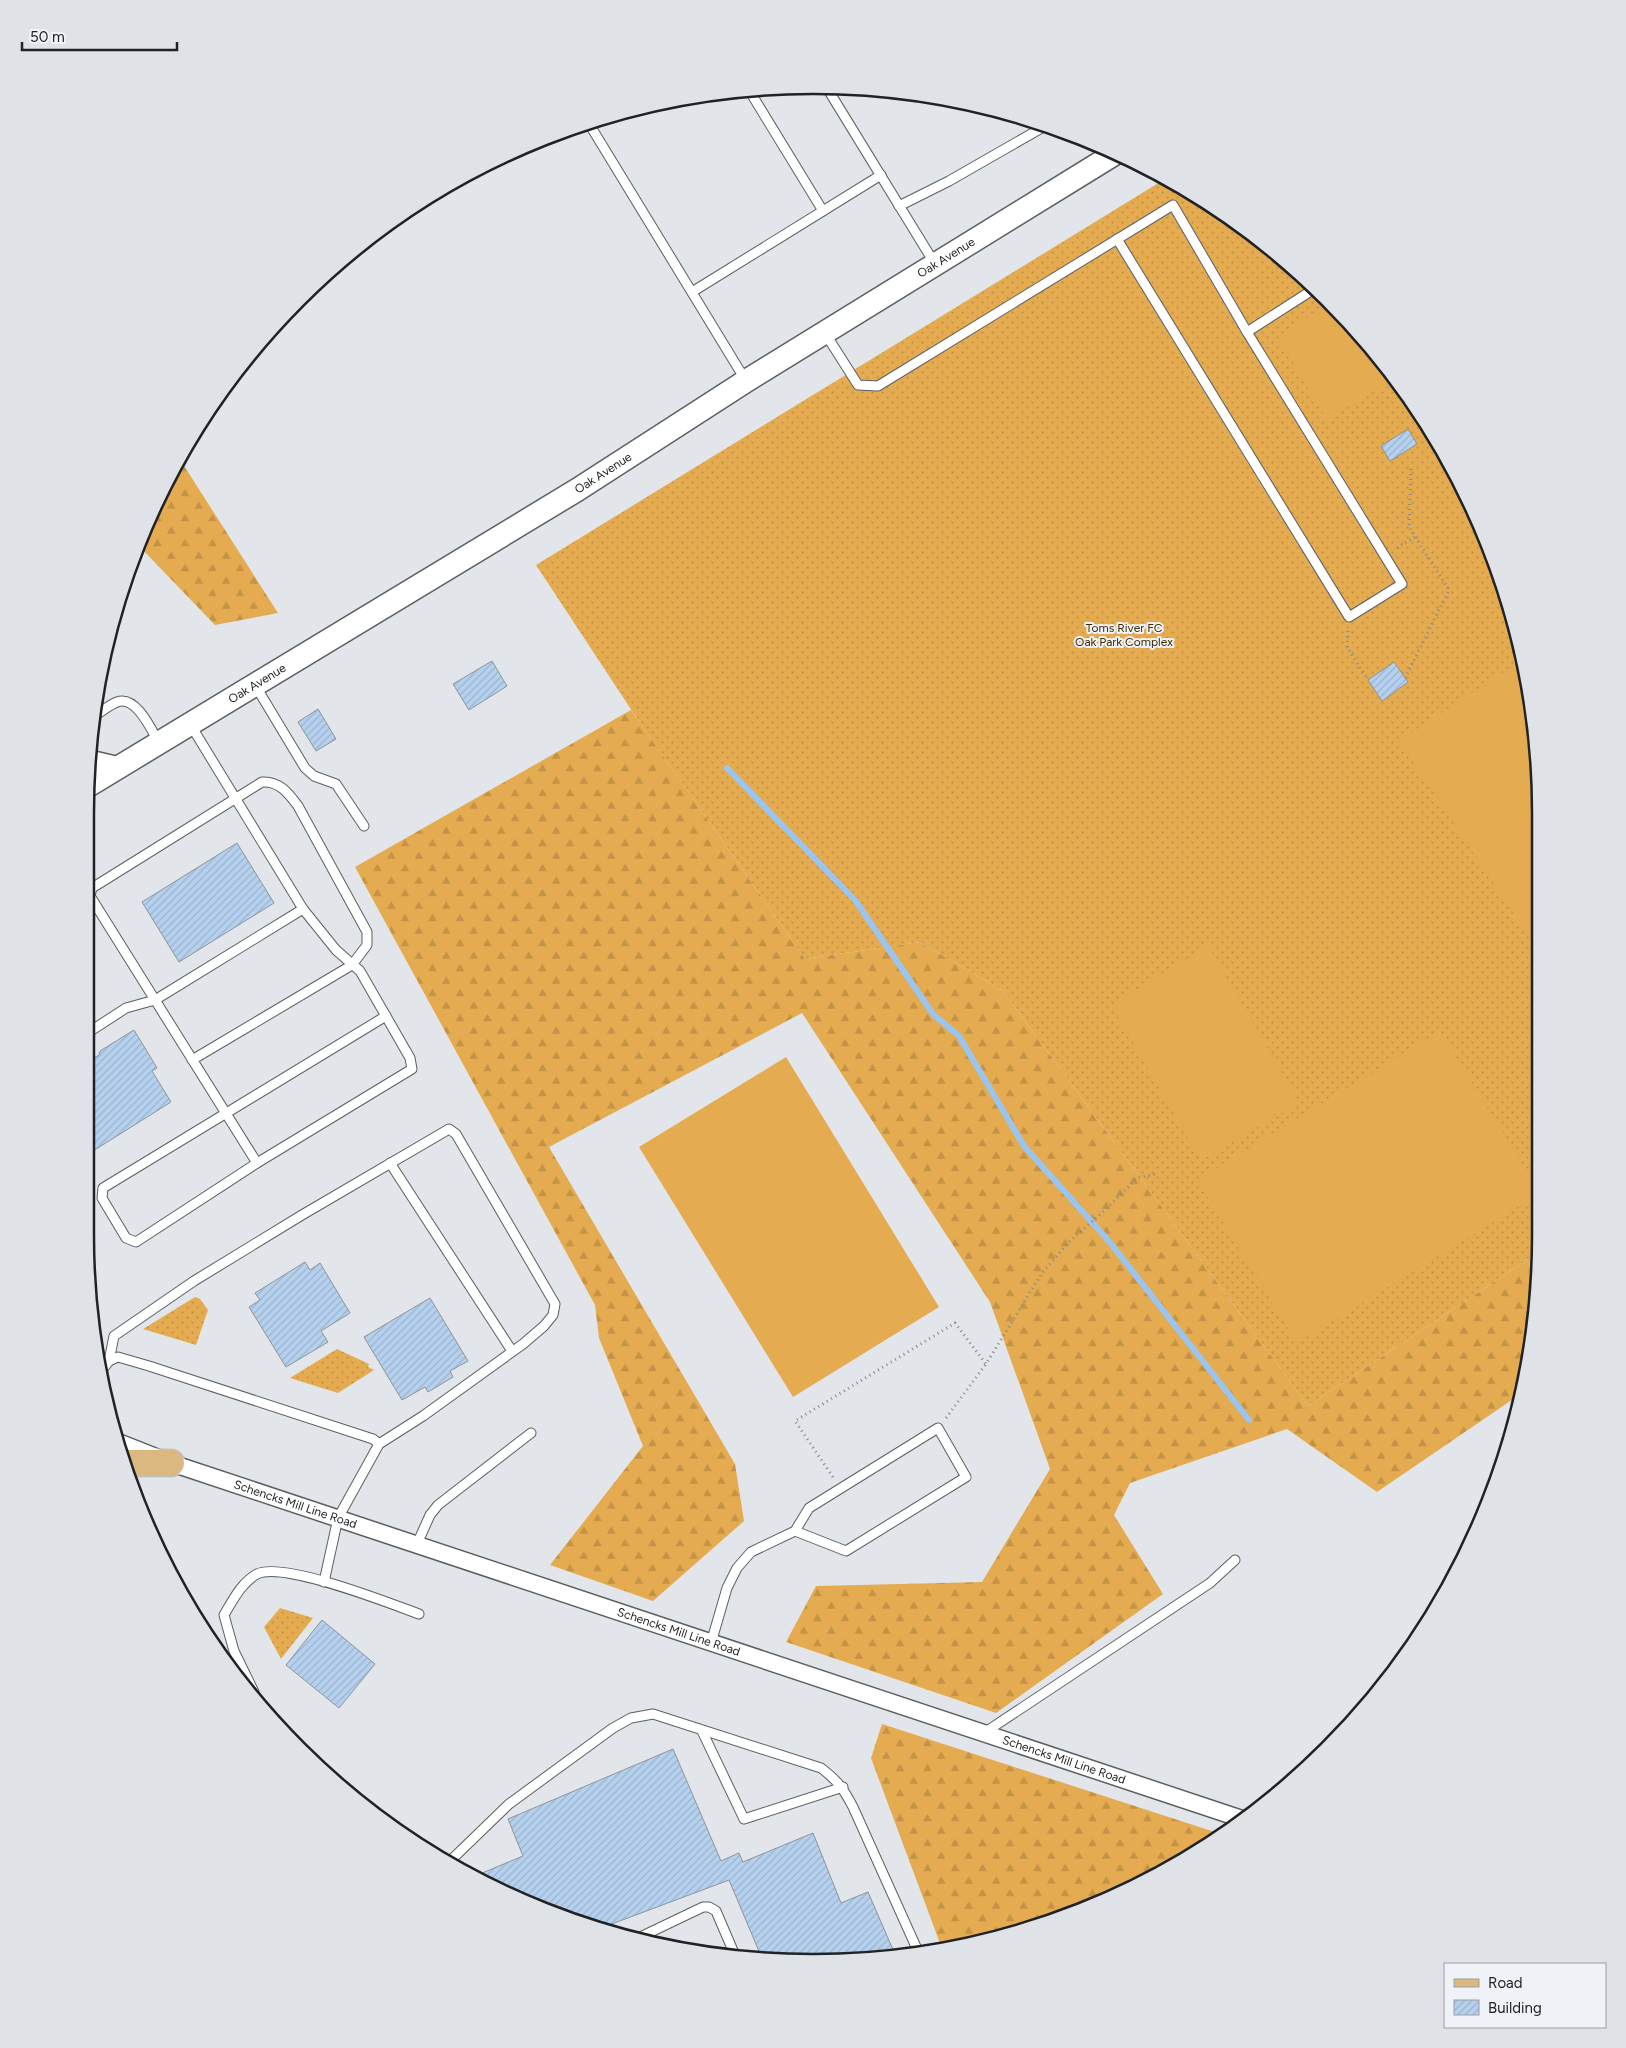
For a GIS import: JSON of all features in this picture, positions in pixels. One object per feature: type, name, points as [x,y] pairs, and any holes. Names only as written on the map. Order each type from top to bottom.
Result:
[{"type":"main road","points":[[131,1463],[171,1463]]},
{"type":"street","name":"Oak Avenue","points":[[95,782],[577,490],[746,381],[1109,158]]},
{"type":"street","points":[[95,763],[117,768]]},
{"type":"street","name":"Schencks Mill Line Road","points":[[125,1445],[171,1463],[1236,1817]]},
{"type":"lane","points":[[831,94],[935,264]]},
{"type":"lane","points":[[753,96],[823,211]]},
{"type":"lane","points":[[592,129],[746,381]]},
{"type":"lane","points":[[899,206],[948,181],[1038,130]]},
{"type":"lane","points":[[692,292],[881,176]]},
{"type":"lane","points":[[825,333],[858,385],[878,386],[1117,239],[1173,205],[1247,332],[1402,584],[1349,618],[1117,239]]},
{"type":"lane","points":[[1247,332],[1310,293]]},
{"type":"lane","points":[[255,685],[305,768],[314,776],[336,784],[364,826]]},
{"type":"lane","points":[[101,712],[118,701],[128,701],[135,706],[160,743]]},
{"type":"lane","points":[[190,724],[303,909],[336,950],[360,971],[386,1016],[410,1058],[412,1069],[257,1163],[136,1242],[126,1238],[102,1198],[103,1188],[225,1112],[386,1016]]},
{"type":"lane","points":[[94,887],[262,782],[270,781],[286,790],[298,806],[367,932],[367,945],[352,965],[192,1060]]},
{"type":"lane","points":[[94,902],[257,1163]]},
{"type":"lane","points":[[94,1029],[126,1008],[155,1000],[303,909]]},
{"type":"lane","points":[[106,1365],[109,1361],[114,1336],[194,1281],[449,1129],[456,1134],[555,1304],[553,1315],[544,1326],[512,1351],[423,1416],[379,1444],[338,1518],[324,1582]]},
{"type":"lane","points":[[390,1163],[512,1351]]},
{"type":"lane","points":[[109,1361],[118,1357],[126,1359],[373,1439],[379,1444]]},
{"type":"lane","points":[[711,1643],[727,1588],[737,1568],[751,1552],[795,1531],[810,1508],[938,1428],[966,1477],[846,1551],[795,1531]]},
{"type":"lane","points":[[417,1544],[430,1515],[438,1505],[531,1433]]},
{"type":"lane","points":[[984,1732],[1210,1583],[1235,1560]]},
{"type":"lane","points":[[249,1681],[234,1651],[224,1615],[240,1588],[258,1574],[280,1572],[324,1582],[419,1614]]},
{"type":"lane","points":[[453,1858],[509,1804],[613,1728],[631,1718],[653,1714],[821,1768],[843,1787],[916,1946]]},
{"type":"lane","points":[[702,1731],[744,1818],[843,1787]]},
{"type":"lane","points":[[646,1934],[703,1907],[709,1907],[716,1911],[733,1949]]},
{"type":"path","points":[[1405,678],[1449,590],[1409,527],[1412,468]]},
{"type":"path","points":[[1385,556],[1416,536]]},
{"type":"path","points":[[1349,618],[1347,647],[1368,680]]},
{"type":"path","points":[[938,1428],[986,1364],[1042,1273],[1069,1242],[1104,1212],[1138,1178],[1156,1174]]},
{"type":"path","points":[[841,1488],[795,1421],[955,1323],[986,1364]]},
{"type":"green space","name":"Toms River FC Oak Park Complex","points":[[1159,183],[1213,215],[1251,242],[1322,304],[1384,375],[1436,453],[1458,495],[1478,538],[1508,627],[1526,719],[1531,766],[1532,1257],[1308,1406],[1003,991],[920,942],[805,959],[640,723],[536,565]]},
{"type":"green space","points":[[1324,306],[1389,382],[1327,420],[1278,337]]},
{"type":"green space","points":[[184,465],[278,613],[215,625],[143,551]]},
{"type":"green space","points":[[1516,664],[1526,719],[1531,766],[1532,941],[1399,741]]},
{"type":"green space","points":[[631,710],[805,959],[920,942],[1003,991],[1308,1406],[1532,1257],[1526,1329],[1513,1399],[1377,1492],[1287,1429],[1130,1483],[1114,1515],[1163,1594],[996,1713],[786,1642],[816,1586],[982,1582],[1050,1469],[990,1302],[802,1013],[549,1147],[735,1464],[744,1521],[653,1601],[550,1565],[643,1446],[599,1338],[595,1305],[355,867]]},
{"type":"green space","points":[[1208,946],[1300,1103],[1201,1160],[1111,1005]]},
{"type":"green space","points":[[1440,1031],[1532,1180],[1532,1198],[1297,1343],[1197,1180]]},
{"type":"green space","points":[[786,1057],[939,1307],[793,1397],[639,1147]]},
{"type":"green space","points":[[195,1297],[200,1299],[208,1310],[196,1345],[143,1329]]},
{"type":"green space","points":[[337,1349],[369,1364],[368,1367],[374,1370],[338,1393],[290,1378]]},
{"type":"green space","points":[[280,1608],[313,1618],[281,1659],[264,1627]]},
{"type":"green space","points":[[882,1724],[1215,1832],[1173,1858],[1088,1900],[999,1930],[940,1942],[871,1758]]},
{"type":"building","points":[[1408,429],[1417,444],[1390,461],[1381,446]]},
{"type":"building","points":[[492,661],[507,686],[469,710],[453,684]]},
{"type":"building","points":[[1394,662],[1408,682],[1382,701],[1368,680]]},
{"type":"building","points":[[318,709],[336,739],[316,751],[298,722]]},
{"type":"building","points":[[237,843],[274,903],[179,962],[142,902]]},
{"type":"building","points":[[134,1030],[157,1068],[152,1071],[171,1102],[94,1150],[94,1058],[99,1055],[100,1051]]},
{"type":"building","points":[[305,1262],[310,1270],[320,1263],[350,1313],[321,1331],[328,1342],[286,1367],[249,1307],[260,1300],[255,1293]]},
{"type":"building","points":[[430,1298],[468,1361],[450,1371],[453,1377],[428,1392],[425,1387],[402,1400],[364,1337]]},
{"type":"building","points":[[322,1620],[375,1664],[339,1708],[286,1665]]},
{"type":"building","points":[[673,1749],[721,1861],[739,1853],[743,1862],[813,1833],[841,1903],[868,1892],[893,1949],[860,1953],[813,1954],[759,1952],[729,1880],[610,1925],[582,1916],[538,1900],[482,1873],[523,1856],[508,1819]]},
{"type":"waterway","points":[[727,768],[855,900],[933,1014],[959,1036],[1024,1146],[1108,1240],[1249,1420]]}]
